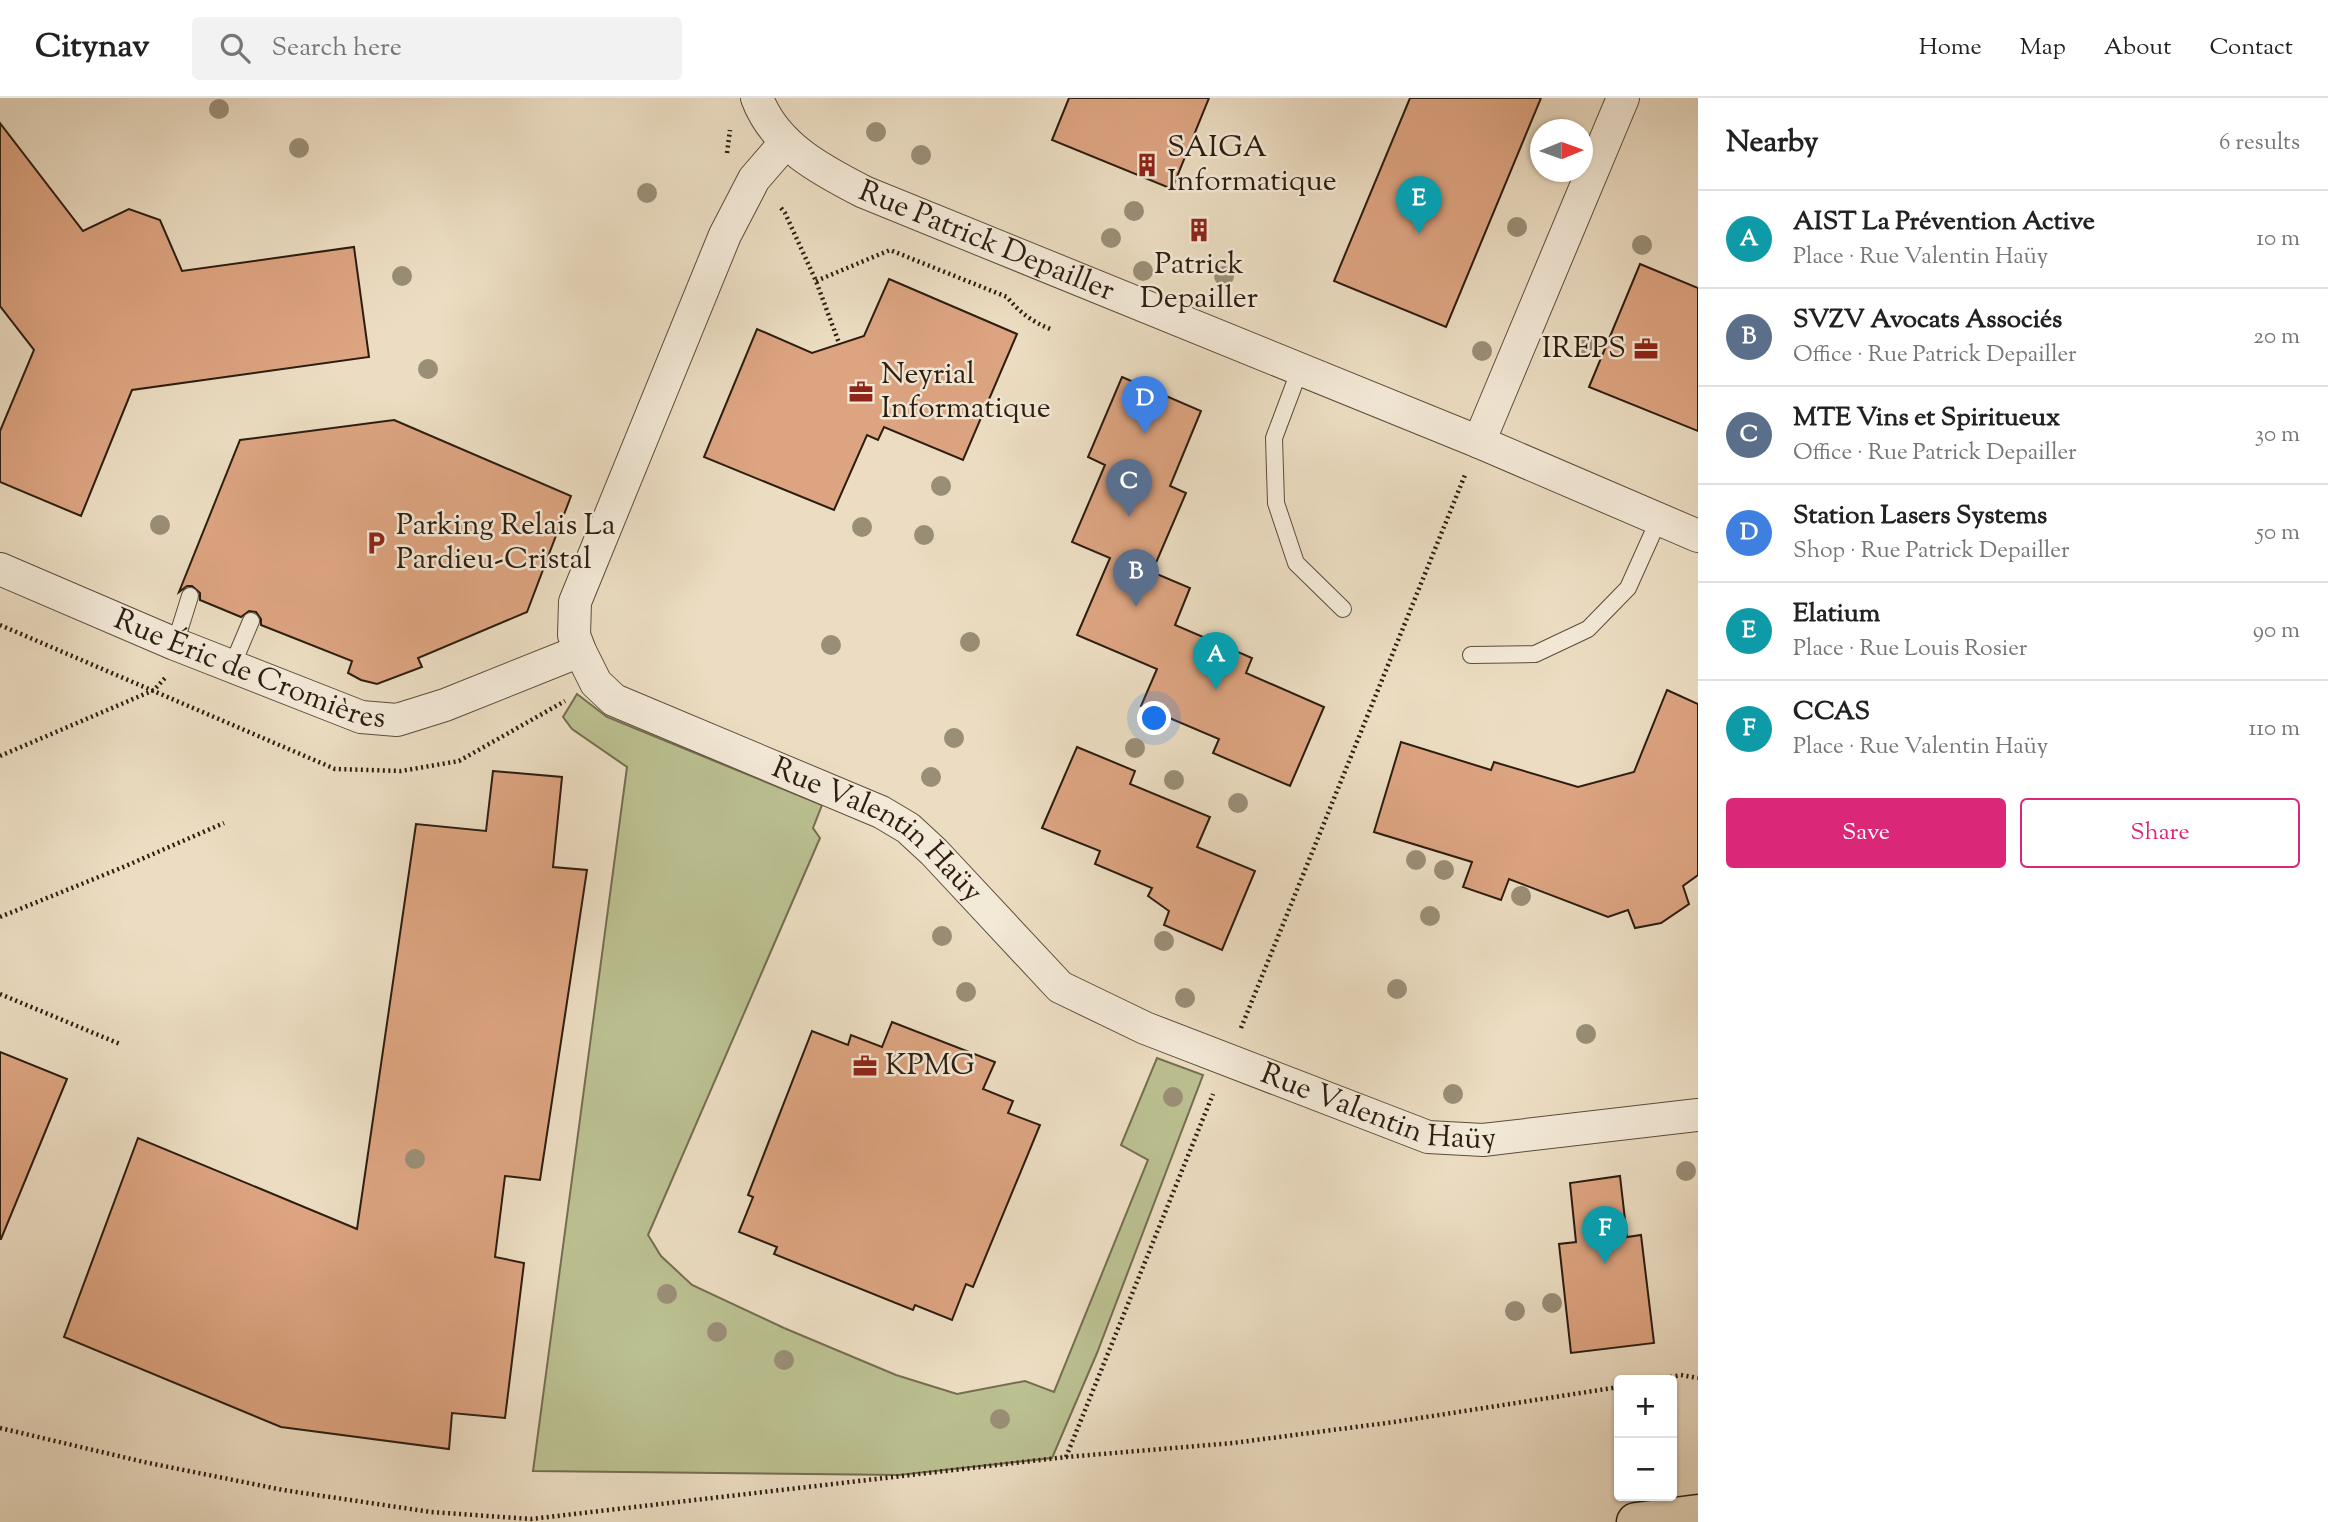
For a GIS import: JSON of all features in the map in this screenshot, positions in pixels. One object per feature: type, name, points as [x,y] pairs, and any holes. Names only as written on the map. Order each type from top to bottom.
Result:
[{"type":"highway","points":[[1636,1522],[1698,1514]]},
{"type":"street","name":"Rue Patrick Depailler","points":[[757,98],[761,108],[786,142],[820,169],[864,192],[1479,442],[1698,536]]},
{"type":"street","points":[[1479,442],[1623,98]]},
{"type":"street","name":"Rue Valentin Haüy","points":[[786,142],[754,179],[725,235],[575,602],[574,635],[596,683],[614,700],[881,812],[908,828],[934,852],[1060,987],[1145,1028],[1428,1137],[1483,1140],[1698,1115]]},
{"type":"street","name":"Rue Éric de Cromières","points":[[0,569],[361,717],[397,720],[445,705],[580,651]]},
{"type":"lane","points":[[1300,369],[1274,438],[1276,503],[1296,563],[1343,609]]},
{"type":"lane","points":[[1471,655],[1535,654],[1588,629],[1628,588],[1659,519]]},
{"type":"lane","points":[[175,643],[190,596]]},
{"type":"lane","points":[[232,666],[251,621]]},
{"type":"path","points":[[839,343],[816,281],[890,250],[1007,297],[1036,324],[1053,330]]},
{"type":"path","points":[[1253,998],[1479,442]]},
{"type":"path","points":[[0,756],[154,690],[164,679],[175,643]]},
{"type":"path","points":[[0,916],[121,869],[224,823]]},
{"type":"path","points":[[0,994],[120,1044]]},
{"type":"path","points":[[1066,1457],[1207,1110]]},
{"type":"path","points":[[1677,1376],[1698,1378]]},
{"type":"path","points":[[0,1428],[144,1462],[283,1490],[431,1512],[531,1518],[1066,1457],[1233,1443],[1421,1418],[1614,1388]]},
{"type":"green space","points":[[577,694],[607,717],[822,805],[813,828],[820,838],[648,1235],[661,1256],[692,1285],[784,1328],[896,1375],[957,1394],[1025,1381],[1054,1392],[1148,1160],[1121,1145],[1157,1058],[1203,1075],[1097,1353],[1052,1458],[899,1475],[533,1471],[627,767],[572,729],[563,717]]},
{"type":"building","name":"SAIGA Informatique","points":[[1069,98],[1209,98],[1172,189],[1052,140]]},
{"type":"building","points":[[1410,98],[1541,98],[1530,119],[1446,327],[1334,281]]},
{"type":"building","points":[[0,123],[83,231],[129,209],[160,220],[182,271],[354,247],[369,357],[132,390],[81,516],[0,482],[0,431],[34,350],[0,306]]},
{"type":"building","points":[[1640,264],[1698,288],[1698,431],[1589,387]]},
{"type":"building","name":"Neyrial Informatique","points":[[889,279],[1017,334],[963,460],[884,427],[878,440],[867,435],[834,510],[704,457],[757,329],[812,353],[864,336]]},
{"type":"building","points":[[1122,377],[1201,411],[1170,486],[1186,493],[1152,572],[1190,588],[1175,625],[1252,658],[1246,673],[1324,707],[1290,786],[1213,753],[1219,739],[1141,706],[1157,669],[1077,635],[1110,558],[1072,542],[1105,465],[1088,457]]},
{"type":"building","name":"Parking Relais La Pardieu-Cristal","points":[[394,420],[571,496],[527,612],[418,658],[422,667],[377,684],[348,673],[352,661],[261,625],[261,619],[256,612],[249,611],[241,617],[200,600],[200,593],[192,586],[179,592],[240,440]]},
{"type":"building","points":[[1667,690],[1698,704],[1698,875],[1683,886],[1689,904],[1661,923],[1635,928],[1628,910],[1608,917],[1509,879],[1501,900],[1463,887],[1472,862],[1374,832],[1401,742],[1491,770],[1494,762],[1578,787],[1634,772]]},
{"type":"building","points":[[1077,747],[1135,771],[1130,784],[1210,817],[1197,847],[1255,871],[1222,950],[1164,925],[1169,911],[1148,896],[1152,888],[1095,864],[1100,851],[1042,828]]},
{"type":"building","points":[[493,771],[562,777],[553,867],[587,870],[540,1180],[505,1176],[495,1257],[524,1263],[505,1418],[452,1413],[449,1449],[281,1427],[64,1337],[138,1138],[357,1229],[416,824],[486,831]]},
{"type":"building","points":[[892,1022],[995,1062],[983,1089],[1013,1101],[1008,1113],[1040,1125],[973,1287],[966,1284],[952,1320],[915,1305],[913,1310],[774,1254],[777,1247],[739,1232],[753,1197],[748,1195],[812,1031],[848,1045],[851,1035],[882,1047]]},
{"type":"building","points":[[0,1052],[67,1079],[1,1239],[0,1239]]},
{"type":"building","points":[[1620,1176],[1627,1237],[1641,1235],[1654,1343],[1571,1353],[1559,1244],[1576,1242],[1570,1183]]},
{"type":"place","name":"SAIGA Informatique","points":[[1147,165]]},
{"type":"place","name":"Patrick Depailler","points":[[1199,230]]},
{"type":"place","name":"Elatium","points":[[1419,234]]},
{"type":"place","name":"IREPS","points":[[1646,349]]},
{"type":"place","name":"Neyrial Informatique","points":[[861,392]]},
{"type":"place","name":"Station Lasers Systems","points":[[1145,434]]},
{"type":"place","name":"MTE Vins et Spiritueux","points":[[1129,517]]},
{"type":"place","name":"Parking Relais La Pardieu-Cristal","points":[[376,543]]},
{"type":"place","name":"SVZV Avocats Associés","points":[[1136,607]]},
{"type":"place","name":"AIST La Prévention Active","points":[[1216,690]]},
{"type":"place","name":"KPMG","points":[[865,1066]]},
{"type":"place","name":"CCAS","points":[[1605,1264]]}]
